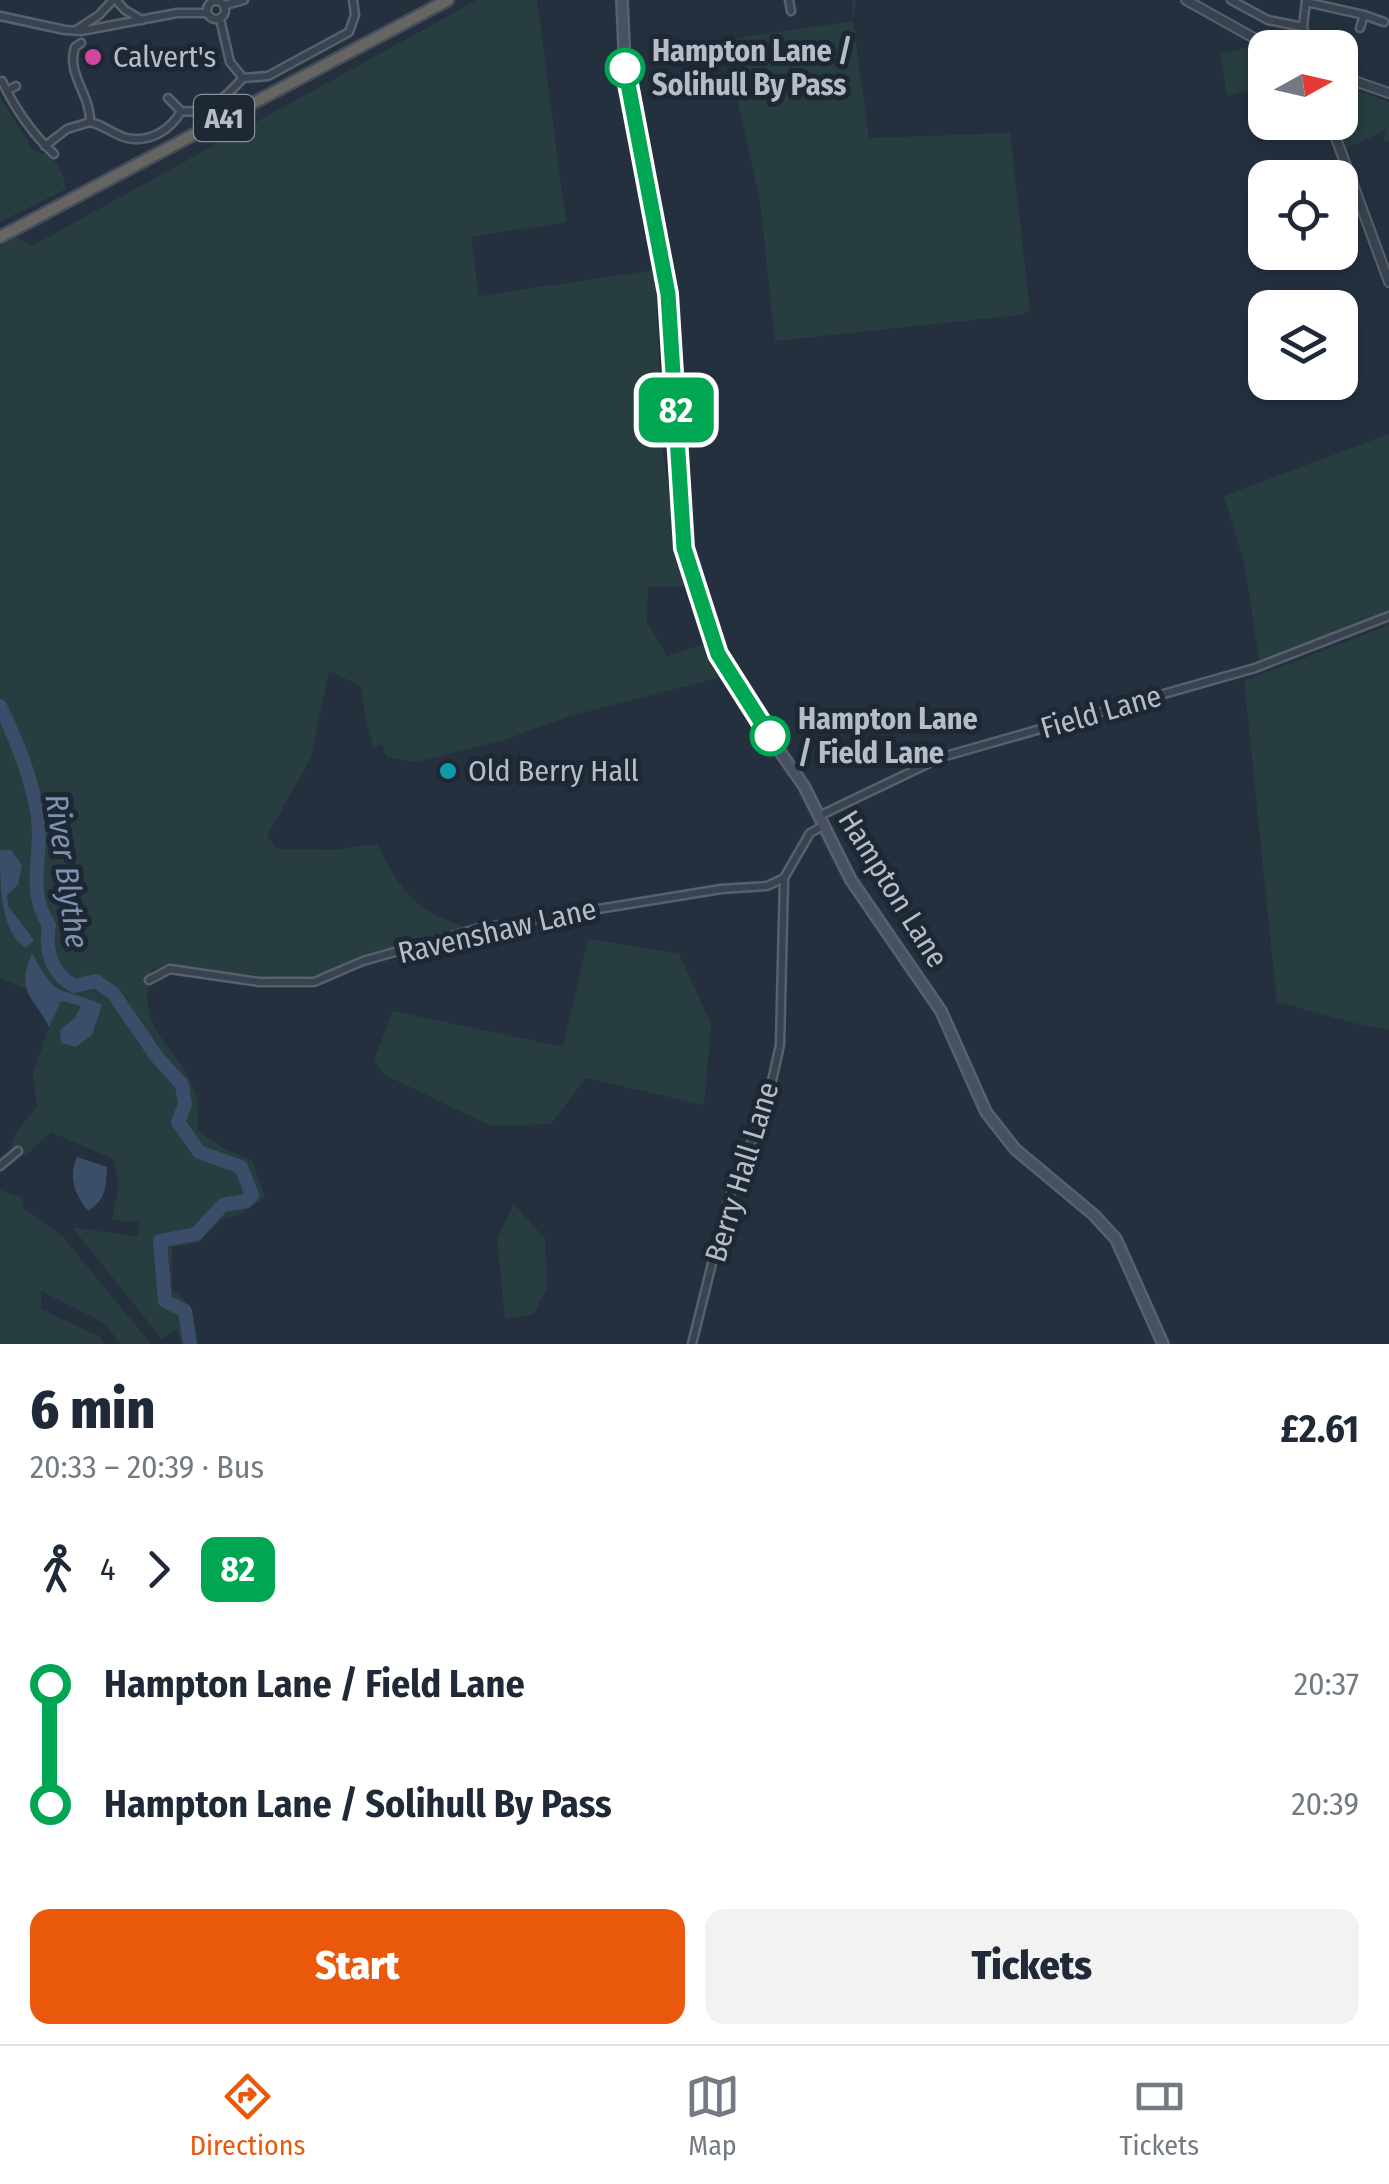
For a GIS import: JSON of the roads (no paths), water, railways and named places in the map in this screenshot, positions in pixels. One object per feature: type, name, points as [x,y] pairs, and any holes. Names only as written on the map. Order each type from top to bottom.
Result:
[{"type":"highway","name":"A41","points":[[0,237],[448,0]]},
{"type":"main road","name":"Hampton Lane","points":[[622,0],[625,68],[670,310],[680,506],[687,561],[718,654],[748,706],[798,776],[851,880],[941,1011],[986,1112],[1015,1149],[1094,1215],[1116,1240],[1163,1344]]},
{"type":"street","points":[[76,30],[114,0],[142,20]]},
{"type":"street","points":[[224,5],[244,0]]},
{"type":"street","points":[[168,98],[181,111],[206,110],[228,95],[243,78],[268,76],[349,32],[353,0]]},
{"type":"street","points":[[789,0],[791,12]]},
{"type":"street","points":[[1186,0],[1248,35]]},
{"type":"street","points":[[1231,0],[1268,20],[1303,27]]},
{"type":"street","points":[[220,19],[207,12],[210,2],[220,1],[224,5],[226,10],[220,19],[230,62],[243,78]]},
{"type":"street","points":[[1304,30],[1306,1],[1384,22]]},
{"type":"street","points":[[0,16],[76,30],[177,13],[207,12]]},
{"type":"street","points":[[1360,28],[1364,15]]},
{"type":"street","points":[[74,45],[72,67],[88,102],[90,122]]},
{"type":"street","points":[[2,81],[28,129],[54,154]]},
{"type":"street","points":[[1358,82],[1389,93]]},
{"type":"street","points":[[7,91],[16,86]]},
{"type":"street","points":[[45,146],[67,129],[90,122],[125,138],[145,138],[168,128],[181,111]]},
{"type":"street","points":[[1337,140],[1389,282]]},
{"type":"street","name":"Field Lane","points":[[820,822],[942,756],[1254,668],[1389,616]]},
{"type":"street","points":[[784,878],[820,822]]},
{"type":"street","name":"Ravenshaw Lane","points":[[149,980],[170,970],[258,982],[314,982],[363,961],[476,929],[704,891],[767,886],[784,878]]},
{"type":"street","name":"Berry Hall Lane","points":[[692,1344],[728,1203],[768,1102],[780,1045],[784,878]]},
{"type":"street","points":[[0,1166],[18,1150]]},
{"type":"water","points":[[0,850],[11,850],[22,865],[18,885],[7,895],[8,906],[34,940],[26,948],[17,941],[6,919]]},
{"type":"water","points":[[32,953],[55,987],[102,1005],[92,1035],[76,1047],[61,1043],[60,1030],[75,1018],[81,1006],[61,1001],[49,1027],[26,986]]},
{"type":"water","points":[[77,1157],[107,1167],[102,1198],[88,1211],[74,1186]]},
{"type":"waterway","name":"River Blythe","points":[[0,706],[36,804],[38,899],[49,925],[49,952],[54,967],[74,986],[96,981],[113,993],[157,1057],[182,1085],[185,1105],[178,1122],[199,1152],[241,1167],[252,1195],[246,1201],[223,1205],[196,1234],[160,1241],[165,1301],[185,1311],[190,1344]]},
{"type":"place","name":"Calvert's","points":[[93,57]]},
{"type":"place","name":"Hampton Lane / Solihull By Pass","points":[[625,68]]},
{"type":"place","name":"Hampton Lane / Field Lane","points":[[770,736]]},
{"type":"place","name":"Old Berry Hall","points":[[448,771]]}]
